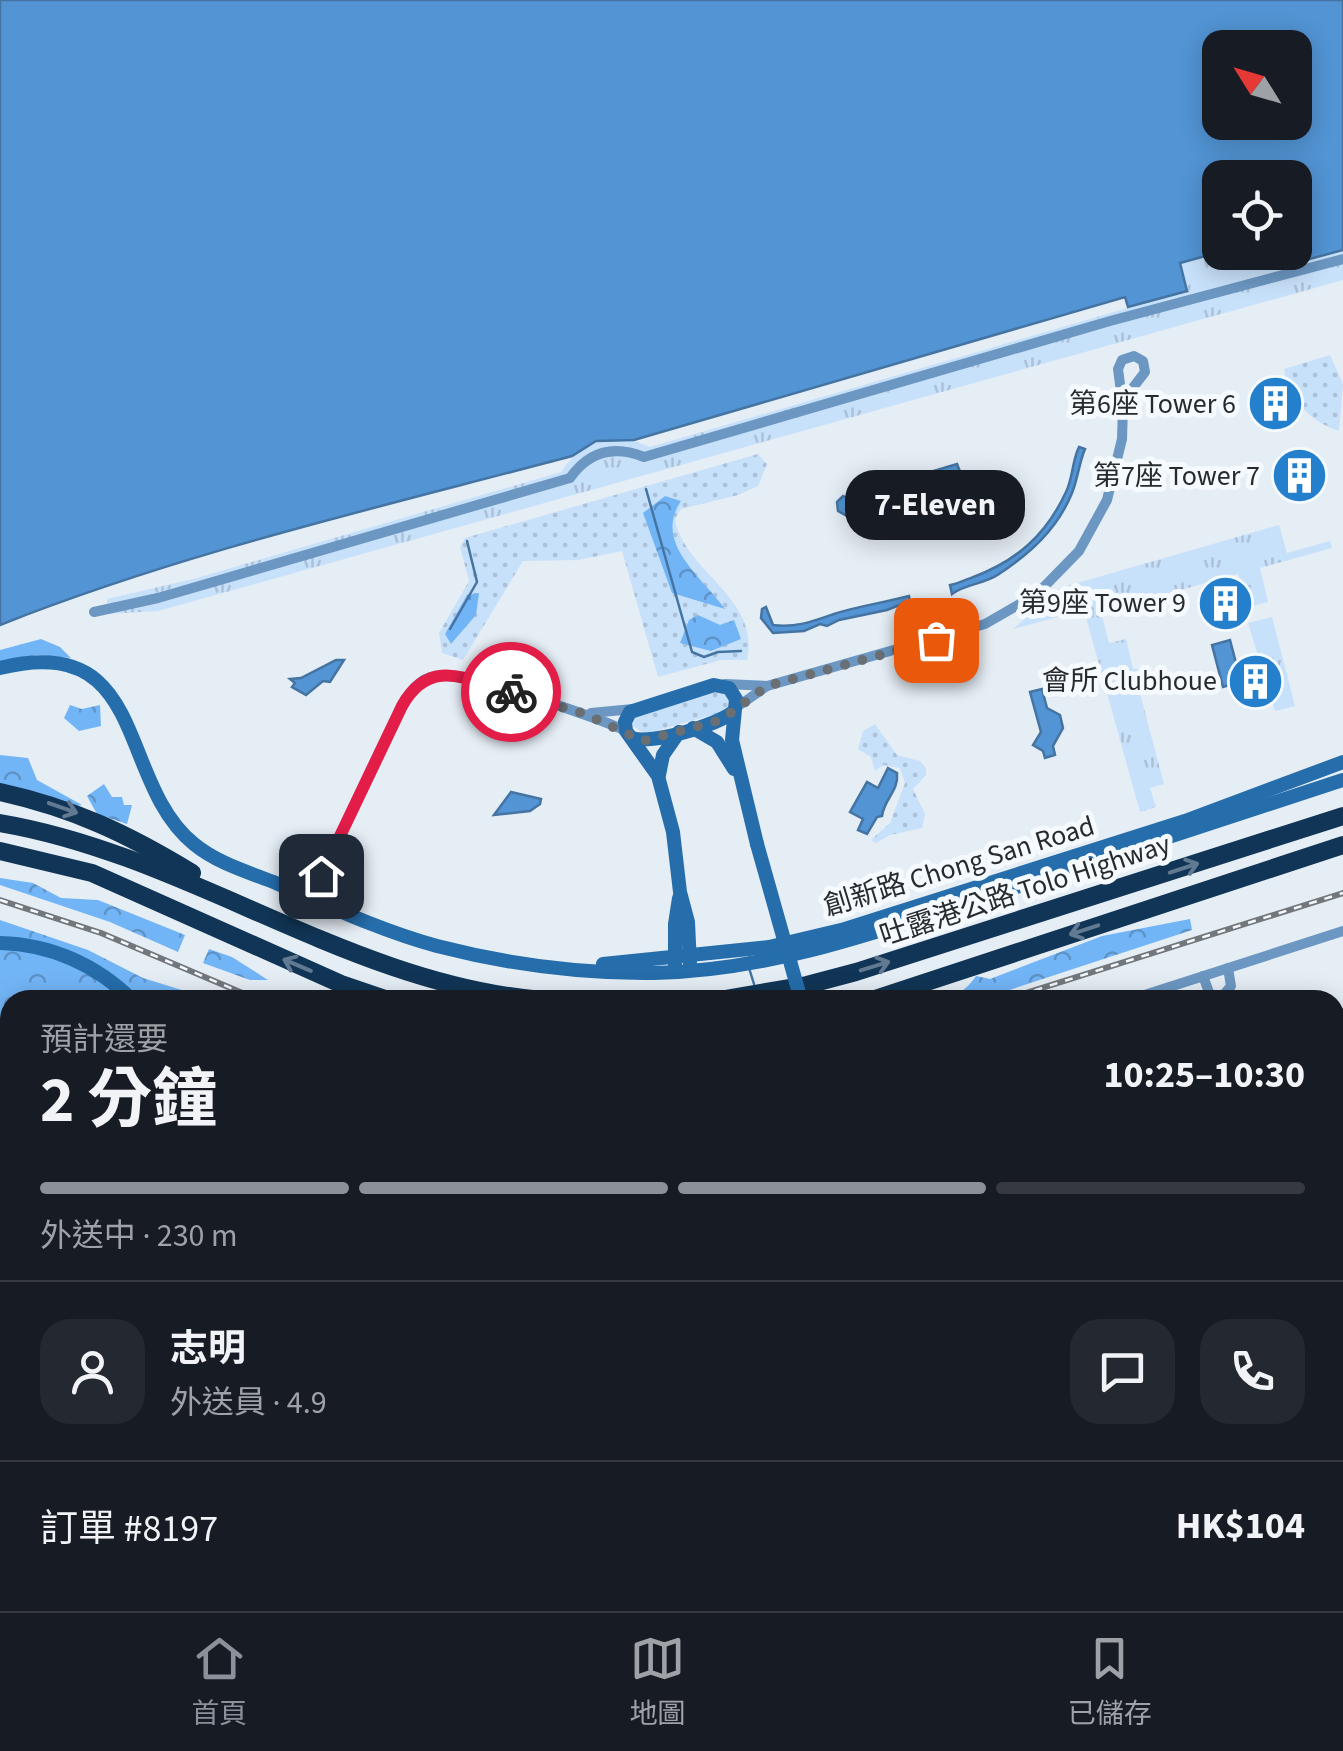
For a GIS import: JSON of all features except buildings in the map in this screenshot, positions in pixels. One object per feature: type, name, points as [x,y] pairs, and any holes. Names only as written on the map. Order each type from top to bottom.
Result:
[{"type":"highway","points":[[0,792],[106,824],[233,900]]},
{"type":"highway","name":"吐露港公路 Tolo Highway","points":[[780,990],[902,958],[1343,816]]},
{"type":"highway","points":[[0,822],[96,846],[158,868],[376,962],[485,990]]},
{"type":"highway","name":"吐露港公路 Tolo Highway","points":[[902,990],[1343,844]]},
{"type":"highway","points":[[0,852],[92,873],[359,990]]},
{"type":"main road","name":"創新路 Chong San Road","points":[[0,668],[49,662],[72,668],[98,682],[123,714],[160,804],[182,834],[212,856],[434,945],[513,961],[578,968],[719,960],[890,928],[1343,780]]},
{"type":"main road","points":[[683,964],[673,832],[658,776],[629,734],[626,718],[637,708],[714,685],[726,686],[736,702],[732,740],[742,788],[797,990]]},
{"type":"main road","points":[[629,734],[651,740],[721,720],[734,710]]},
{"type":"main road","points":[[658,776],[663,756],[686,730]]},
{"type":"main road","points":[[686,730],[721,746],[742,788]]},
{"type":"main road","name":"創新路 Chong San Road","points":[[770,952],[1096,850],[1343,762]]},
{"type":"main road","points":[[0,943],[67,956],[119,990]]},
{"type":"street","points":[[94,612],[158,598],[570,478],[579,466],[602,452],[618,450],[644,456],[1343,258]]},
{"type":"street","points":[[714,685],[767,686],[986,624],[1037,594],[1079,550],[1108,500],[1118,458],[1123,408],[1118,370],[1125,357],[1134,356],[1143,361],[1145,372],[1128,394],[1123,408]]},
{"type":"street","points":[[310,898],[402,706],[426,678],[461,678],[585,714],[629,734]]},
{"type":"street","points":[[734,710],[767,686]]},
{"type":"street","points":[[585,714],[637,708]]},
{"type":"street","points":[[1160,990],[1343,931]]},
{"type":"street","points":[[1228,968],[1231,986],[1228,990]]},
{"type":"street","points":[[1203,976],[1208,990]]},
{"type":"green space","points":[[1343,250],[1343,280],[158,611],[107,614],[107,599],[193,579],[561,472],[579,452],[600,441],[624,440],[650,447],[1186,291],[1179,263],[1202,257],[1202,270],[1312,270],[1312,258]]},
{"type":"green space","points":[[1330,355],[1343,384],[1339,431],[1302,408],[1284,369]]},
{"type":"green space","points":[[758,454],[767,464],[758,486],[681,509],[675,519],[692,555],[743,619],[748,638],[747,660],[721,660],[658,677],[622,551],[578,560],[523,561],[463,660],[442,653],[439,633],[469,581],[460,547],[465,538]]},
{"type":"green space","points":[[665,496],[681,501],[674,516],[676,545],[725,609],[672,593],[643,513]]},
{"type":"green space","points":[[1279,525],[1287,553],[1330,541],[1332,548],[1260,568],[1268,602],[1247,607],[1238,574],[1101,612],[1109,643],[1126,639],[1133,669],[1137,669],[1164,784],[1150,788],[1156,807],[1140,812],[1084,610],[1013,629],[1060,588]]},
{"type":"green space","points":[[479,593],[476,615],[451,644],[445,634],[467,595]]},
{"type":"green space","points":[[698,615],[720,625],[734,620],[741,639],[711,651],[680,643],[689,620]]},
{"type":"green space","points":[[1272,617],[1295,706],[1275,711],[1248,623]]},
{"type":"green space","points":[[41,639],[60,647],[71,658],[37,655],[0,662],[0,650]]},
{"type":"green space","points":[[723,693],[729,700],[722,712],[645,734],[633,726],[635,717],[641,713]]},
{"type":"green space","points":[[70,705],[82,709],[100,705],[101,726],[79,731],[64,718]]},
{"type":"green space","points":[[875,724],[897,755],[920,761],[926,769],[926,775],[913,789],[925,814],[922,828],[890,835],[876,843],[871,840],[890,823],[905,783],[900,768],[884,765],[875,771],[871,757],[858,749],[863,731]]},
{"type":"green space","points":[[0,755],[28,758],[37,780],[82,805],[70,807],[0,784]]},
{"type":"green space","points":[[104,784],[112,797],[122,797],[124,805],[132,805],[127,824],[97,814],[87,796]]},
{"type":"green space","points":[[0,878],[33,883],[61,898],[98,900],[185,935],[178,952],[110,922],[0,885]]},
{"type":"green space","points":[[1190,919],[1192,930],[1009,990],[962,990],[976,976],[990,979],[1102,936]]},
{"type":"green space","points":[[0,920],[88,950],[143,978],[182,990],[0,990]]},
{"type":"green space","points":[[209,949],[232,957],[268,980],[250,980],[203,963]]},
{"type":"shaded area","points":[[0,0],[1343,0],[1343,250],[1312,258],[1312,160],[1202,160],[1202,257],[1180,263],[1187,291],[1128,307],[1125,297],[634,440],[596,441],[572,456],[211,553],[0,625]]},
{"type":"shaded area","points":[[1079,447],[1085,449],[1074,487],[1050,530],[999,574],[952,594],[950,585],[1016,555],[1039,534],[1066,492]]},
{"type":"shaded area","points":[[957,464],[963,479],[937,486],[936,490],[919,488],[917,476]]},
{"type":"shaded area","points":[[886,485],[894,487],[897,498],[889,503],[867,506],[849,517],[838,511],[837,502],[843,496],[853,501],[856,493]]},
{"type":"shaded area","points":[[909,596],[911,605],[902,604],[804,631],[773,633],[761,618],[766,607],[773,625],[797,625]]},
{"type":"shaded area","points":[[1230,640],[1241,682],[1223,687],[1212,645]]},
{"type":"shaded area","points":[[336,660],[344,660],[330,682],[323,681],[306,695],[292,687],[295,683],[290,679],[301,678]]},
{"type":"shaded area","points":[[1042,689],[1047,708],[1060,715],[1063,728],[1053,746],[1055,755],[1045,758],[1043,751],[1033,745],[1041,732],[1030,692]]},
{"type":"shaded area","points":[[888,768],[897,773],[896,785],[882,816],[877,817],[867,834],[858,830],[863,819],[850,812],[867,782],[878,788]]},
{"type":"shaded area","points":[[511,792],[541,799],[540,804],[530,811],[494,815]]},
{"type":"waterway","points":[[646,489],[692,652],[704,657],[741,651]]},
{"type":"waterway","points":[[450,629],[477,582],[467,541]]},
{"type":"waterway","points":[[749,968],[754,984]]},
{"type":"railway","points":[[1036,990],[1343,893]]},
{"type":"railway","points":[[0,900],[101,933],[235,990]]},
{"type":"way so far","points":[[511,692],[585,714],[643,741],[721,720],[767,686],[936,640]]},
{"type":"place","name":"第6座 Tower 6","points":[[1275,404]]},
{"type":"place","name":"第7座 Tower 7","points":[[1299,476]]},
{"type":"place","name":"第9座 Tower 9","points":[[1225,603]]},
{"type":"place","name":"7-Eleven","points":[[936,640]]},
{"type":"place","name":"會所 Clubhoue","points":[[1256,681]]},
{"type":"route","points":[[321,876],[402,706],[416,686],[426,678],[449,675],[511,692]]}]
